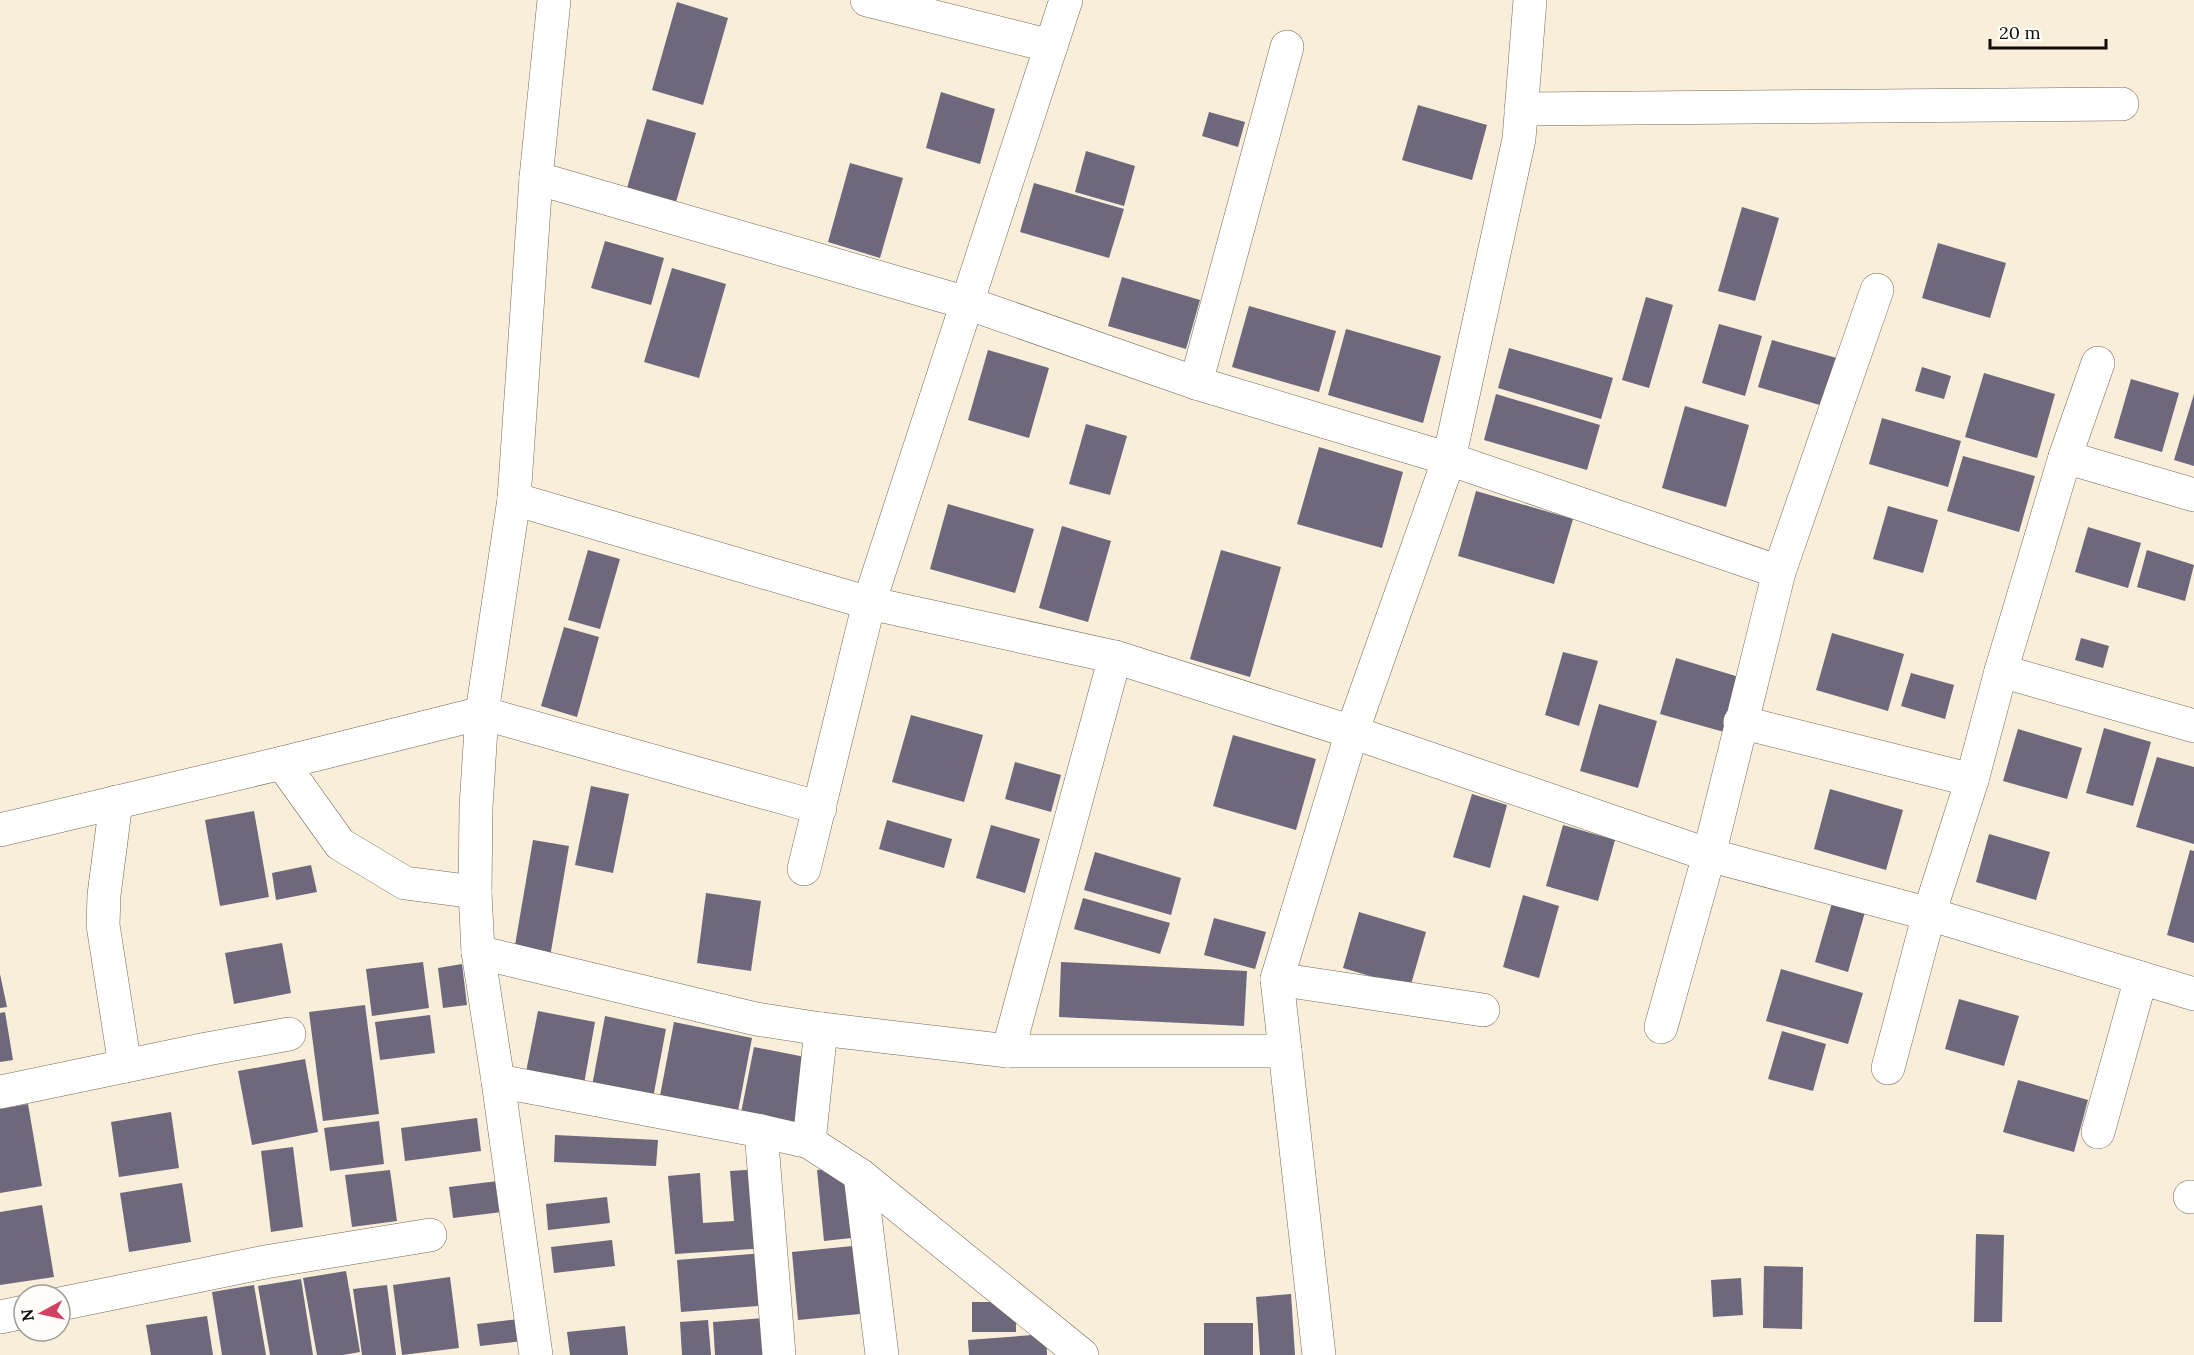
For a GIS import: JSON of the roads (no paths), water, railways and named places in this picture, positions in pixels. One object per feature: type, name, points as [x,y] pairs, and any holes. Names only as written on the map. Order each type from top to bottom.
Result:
[{"type":"street","points":[[536,1355],[478,952],[475,892],[476,807],[482,713],[514,499],[536,177],[554,0]]},
{"type":"street","points":[[867,0],[1052,46]]},
{"type":"street","points":[[804,869],[869,603],[1066,0]]},
{"type":"street","points":[[1319,1355],[1277,979],[1352,732],[1449,459],[1519,139],[1530,0]]},
{"type":"street","points":[[1196,383],[1287,47]]},
{"type":"street","points":[[1521,109],[2122,104]]},
{"type":"street","points":[[536,177],[968,303],[1196,383],[1449,459],[1779,572]]},
{"type":"street","points":[[1661,1027],[1709,855],[1740,722],[1779,572],[1877,290]]},
{"type":"street","points":[[1888,1068],[1929,914],[1972,780],[2001,671],[2065,457],[2098,363]]},
{"type":"street","points":[[2065,457],[2194,495]]},
{"type":"street","points":[[514,499],[869,603],[1115,657],[1352,732],[1709,855],[1929,914],[2194,994]]},
{"type":"street","points":[[1008,1051],[1115,657]]},
{"type":"street","points":[[2001,671],[2194,726]]},
{"type":"street","points":[[0,830],[482,713],[820,808]]},
{"type":"street","points":[[1740,722],[1972,780]]},
{"type":"street","points":[[282,763],[340,844],[405,883],[475,892]]},
{"type":"street","points":[[116,802],[104,896],[103,925],[125,1066]]},
{"type":"street","points":[[478,952],[756,1019],[821,1029],[1008,1051],[1285,1051]]},
{"type":"street","points":[[2098,1132],[2141,978]]},
{"type":"street","points":[[1277,979],[1483,1010]]},
{"type":"street","points":[[809,1142],[821,1029]]},
{"type":"street","points":[[0,1092],[289,1034]]},
{"type":"street","points":[[498,1081],[809,1142],[860,1175],[1082,1355]]},
{"type":"street","points":[[760,1131],[779,1355]]},
{"type":"street","points":[[860,1175],[882,1355]]},
{"type":"street","points":[[72,1302],[265,1262],[430,1235]]}]
